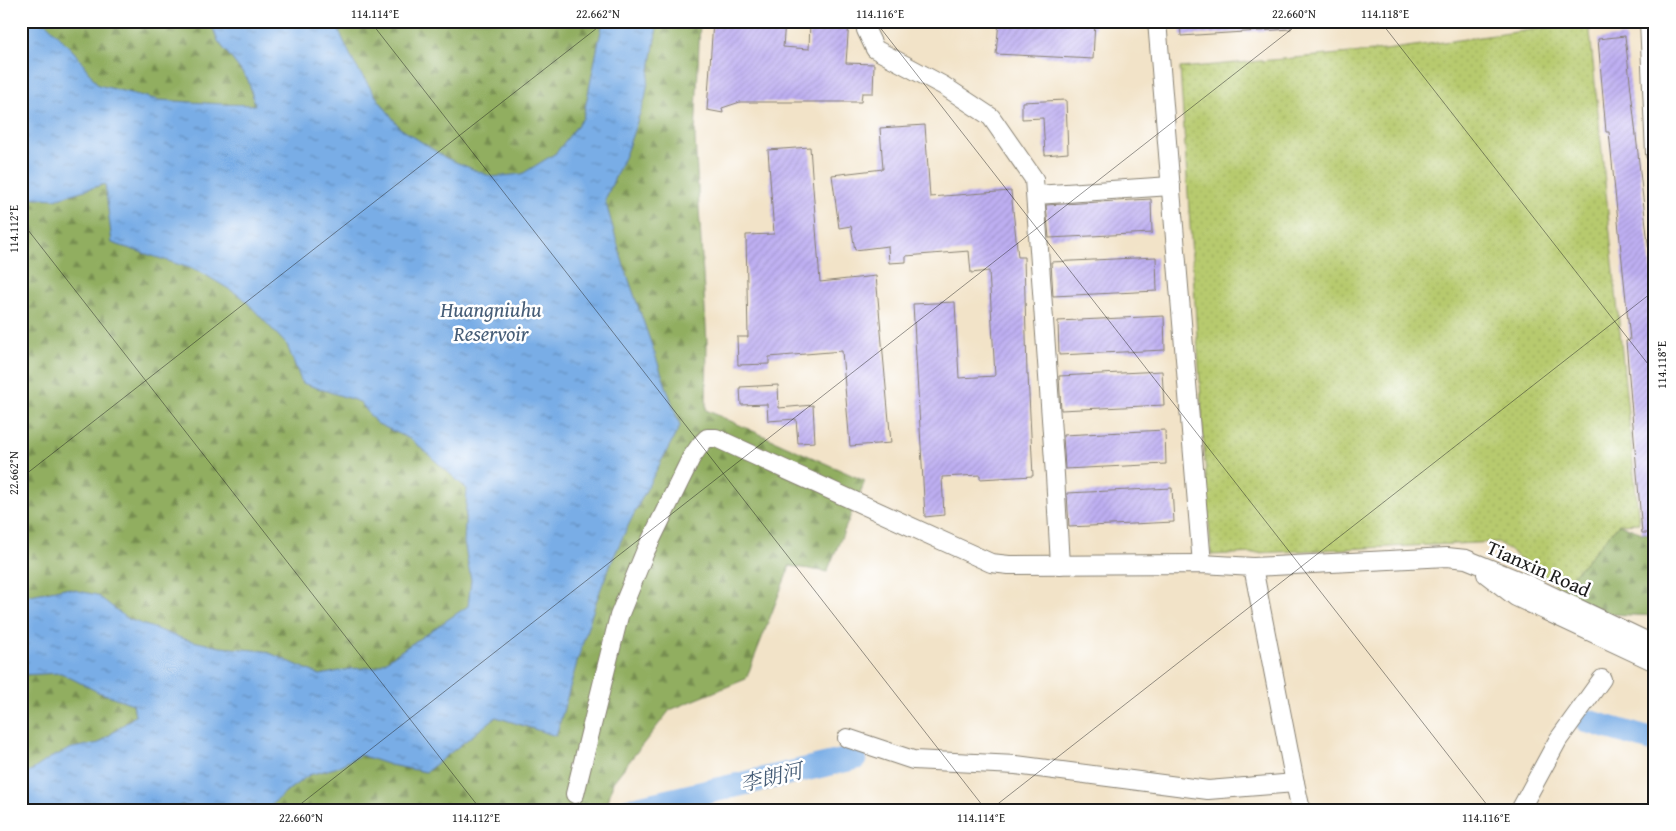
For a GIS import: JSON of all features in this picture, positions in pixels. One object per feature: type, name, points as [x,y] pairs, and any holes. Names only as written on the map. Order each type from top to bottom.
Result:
[{"type":"street","points":[[866,21],[866,30],[875,49],[944,86],[991,117],[1034,179],[1060,565]]},
{"type":"street","points":[[1157,21],[1202,564]]},
{"type":"street","points":[[1649,21],[1655,154]]},
{"type":"street","points":[[1036,195],[1171,186]]},
{"type":"street","points":[[575,794],[619,616],[645,552],[690,458],[700,444],[708,438],[716,438],[991,563],[1009,565],[1202,564],[1253,567],[1447,557],[1466,559]]},
{"type":"street","name":"Tianxin Road","points":[[1466,559],[1525,583],[1655,645]]},
{"type":"street","name":"Tianxin Road","points":[[1466,559],[1516,597],[1655,662]]},
{"type":"street","points":[[1253,567],[1301,810]]},
{"type":"street","points":[[1520,810],[1558,740],[1602,679]]},
{"type":"street","points":[[847,738],[913,760],[1016,765],[1208,790],[1295,783]]},
{"type":"green space","points":[[21,21],[700,21],[695,138],[707,343],[706,410],[865,481],[827,572],[790,566],[746,679],[670,710],[613,782],[606,810],[21,810]]},
{"type":"green space","points":[[1589,22],[1639,523],[1619,524],[1561,589],[1498,542],[1211,555],[1180,68],[1385,50]]},
{"type":"green space","points":[[1619,524],[1642,533],[1655,533],[1655,616],[1607,614],[1561,589]]},
{"type":"water","name":"Huangniuhu Reservoir","points":[[21,21],[44,21],[75,53],[98,85],[159,100],[255,105],[248,80],[218,41],[210,21],[338,21],[340,33],[354,63],[400,128],[446,158],[492,177],[522,174],[556,153],[583,118],[603,21],[658,21],[645,99],[626,153],[605,200],[623,263],[680,426],[629,523],[603,583],[556,736],[496,717],[426,772],[390,765],[360,755],[335,768],[309,775],[283,794],[266,810],[189,810],[183,805],[166,810],[21,810],[21,778],[50,758],[72,748],[99,743],[135,716],[133,704],[98,692],[61,673],[21,675],[21,597],[65,588],[97,595],[128,619],[184,639],[220,647],[265,651],[320,675],[350,669],[377,667],[468,606],[471,580],[464,542],[467,489],[412,440],[376,423],[360,402],[302,383],[287,345],[242,297],[199,271],[112,243],[105,184],[55,199],[21,197]]},
{"type":"building","points":[[713,21],[785,21],[783,47],[809,49],[810,21],[849,21],[846,63],[874,64],[873,93],[862,93],[861,102],[740,102],[722,108],[723,113],[707,110]]},
{"type":"building","points":[[999,21],[1095,21],[1093,59],[996,54]]},
{"type":"building","points":[[1180,21],[1290,21],[1291,29],[1181,36]]},
{"type":"building","points":[[1625,36],[1655,307],[1655,533],[1642,533],[1626,341],[1630,340],[1609,132],[1606,132],[1598,39]]},
{"type":"building","points":[[1066,100],[1068,153],[1045,155],[1043,118],[1022,119],[1022,102]]},
{"type":"building","points":[[925,125],[930,197],[1011,191],[1018,257],[1024,257],[1027,374],[1033,476],[980,479],[980,475],[942,477],[944,515],[925,517],[913,304],[955,302],[959,378],[995,376],[989,271],[971,273],[969,251],[906,256],[906,262],[889,263],[888,246],[855,250],[851,226],[839,228],[832,175],[883,169],[880,128]]},
{"type":"building","points":[[810,147],[820,282],[876,276],[891,443],[850,446],[842,351],[769,357],[769,364],[738,365],[737,337],[748,337],[746,235],[774,234],[768,150]]},
{"type":"building","points":[[1151,199],[1152,233],[1049,238],[1046,205]]},
{"type":"building","points":[[1156,257],[1157,291],[1053,296],[1051,262]]},
{"type":"building","points":[[1164,316],[1165,350],[1059,355],[1058,321]]},
{"type":"building","points":[[1162,371],[1164,405],[1061,410],[1059,376]]},
{"type":"building","points":[[778,385],[779,408],[813,405],[815,442],[798,443],[796,419],[768,421],[767,404],[741,405],[740,387]]},
{"type":"building","points":[[1165,430],[1166,464],[1065,469],[1063,435]]},
{"type":"building","points":[[1172,488],[1174,522],[1069,527],[1067,493]]},
{"type":"waterway","name":"李朗河","points":[[1587,721],[1655,741]]},
{"type":"waterway","name":"李朗河","points":[[628,810],[855,758]]}]
